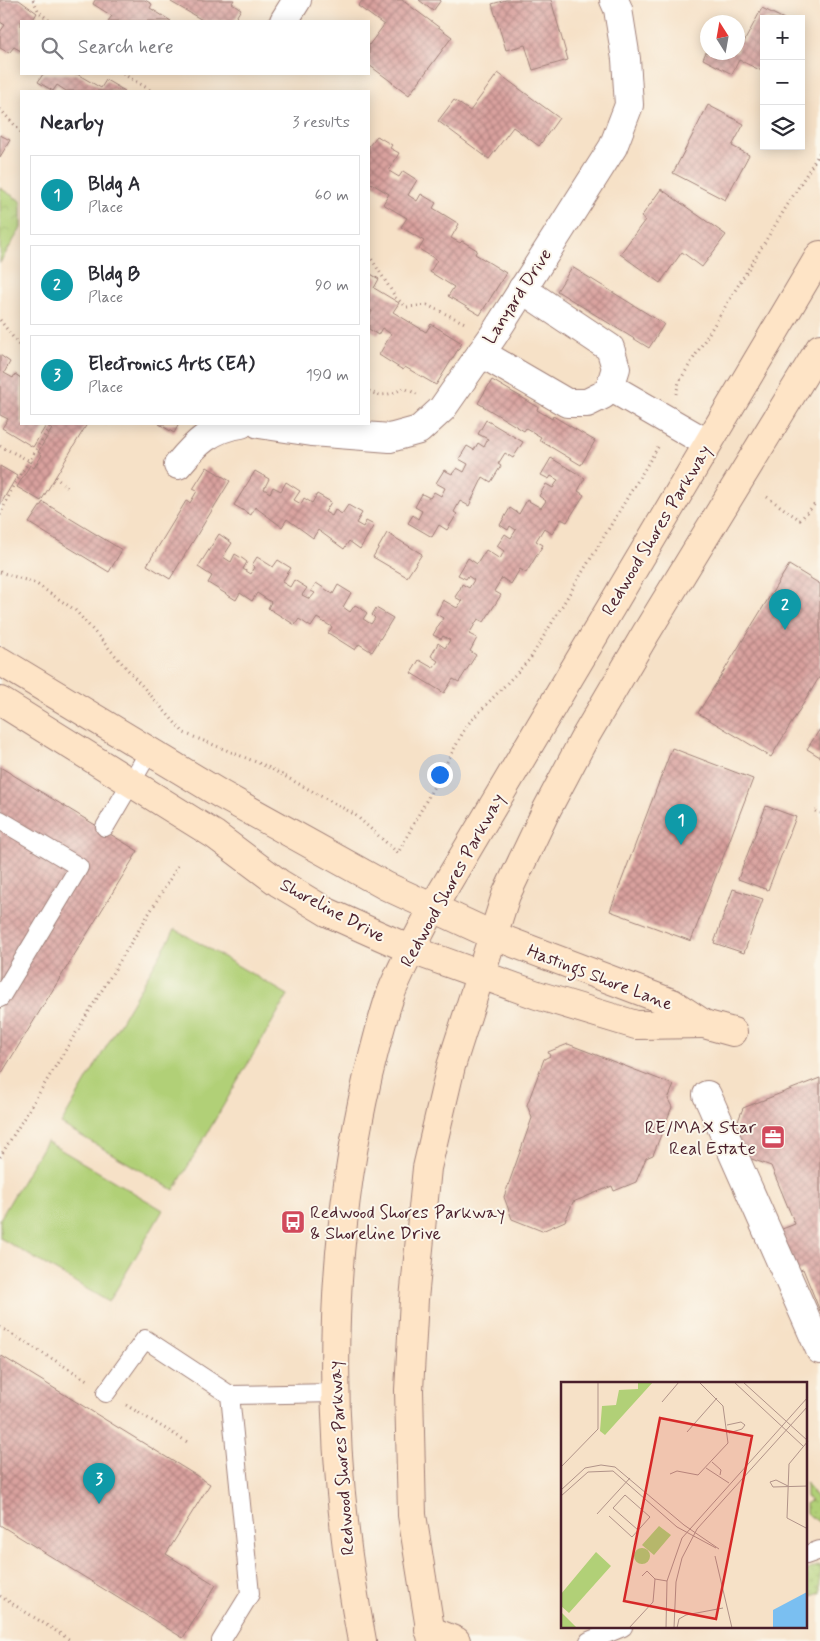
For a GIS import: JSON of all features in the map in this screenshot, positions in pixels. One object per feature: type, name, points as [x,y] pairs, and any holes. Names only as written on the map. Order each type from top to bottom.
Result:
[{"type":"main road","name":"Redwood Shores Parkway","points":[[362,1641],[346,1538],[334,1393],[337,1268],[345,1196],[354,1140],[376,1041],[391,994],[433,907],[820,255]]},
{"type":"main road","points":[[456,1641],[430,1635],[412,1515],[410,1390],[414,1299],[431,1149],[451,1066],[506,895],[546,811],[585,737],[646,633],[820,348]]},
{"type":"main road","points":[[0,661],[222,795],[386,886],[492,935]]},
{"type":"main road","name":"Shoreline Drive","points":[[0,701],[130,784],[215,835],[279,883],[327,912],[412,950],[481,975],[636,1026],[704,1024]]},
{"type":"main road","name":"Hastings Shore Lane","points":[[492,935],[672,1003],[704,1024],[733,1032]]},
{"type":"street","points":[[285,20],[297,0]]},
{"type":"street","name":"Lanyard Drive","points":[[266,425],[312,432],[390,438],[419,430],[442,409],[487,344],[613,147],[628,105],[624,3]]},
{"type":"street","points":[[487,344],[573,404],[594,400],[610,387],[616,368],[610,348],[522,289]]},
{"type":"street","points":[[610,387],[707,444]]},
{"type":"street","points":[[178,466],[194,445],[209,433],[225,426],[233,425]]},
{"type":"street","points":[[707,1095],[820,1350]]},
{"type":"lane","points":[[105,827],[149,752]]},
{"type":"lane","points":[[0,820],[78,866],[0,998]]},
{"type":"lane","points":[[106,1393],[145,1339],[230,1396],[334,1393]]},
{"type":"lane","points":[[221,1641],[250,1594],[230,1396]]},
{"type":"lane","points":[[808,1554],[820,1550]]},
{"type":"lane","points":[[589,1641],[620,1628]]},
{"type":"path","points":[[32,0],[39,12],[49,20]]},
{"type":"path","points":[[125,75],[150,90]]},
{"type":"path","points":[[0,109],[20,131]]},
{"type":"path","points":[[0,572],[35,583],[75,610],[184,732],[266,766],[354,814],[398,853],[467,726],[530,659],[658,446],[670,422],[679,382],[820,152]]},
{"type":"path","points":[[370,257],[396,298],[407,307],[427,305],[487,344]]},
{"type":"path","points":[[0,320],[20,347]]},
{"type":"path","points":[[370,392],[375,395],[390,394],[404,388],[442,409]]},
{"type":"path","points":[[0,515],[28,462],[51,425]]},
{"type":"path","points":[[0,446],[28,462],[36,464]]},
{"type":"path","points":[[55,477],[70,490]]},
{"type":"path","points":[[767,497],[800,520],[814,504]]},
{"type":"path","points":[[815,811],[820,813]]},
{"type":"path","points":[[0,1157],[178,866]]},
{"type":"path","points":[[0,1596],[72,1641]]},
{"type":"green space","points":[[0,188],[20,200],[20,230],[0,263]]},
{"type":"green space","points":[[175,929],[288,995],[174,1190],[61,1124]]},
{"type":"green space","points":[[46,1141],[163,1210],[109,1302],[0,1238],[0,1219]]},
{"type":"green space","points":[[808,1485],[820,1503],[820,1523],[808,1514],[808,1502],[811,1501],[808,1499]]},
{"type":"green space","points":[[820,1565],[820,1593],[808,1597],[808,1570]]},
{"type":"building","points":[[0,0],[19,0],[37,13],[33,20],[20,20],[20,50],[14,47],[9,53],[0,48],[0,32],[5,25],[0,22]]},
{"type":"building","points":[[95,0],[145,0],[152,4],[150,8],[169,20],[109,20],[112,16],[93,4]]},
{"type":"building","points":[[172,0],[234,0],[232,3],[241,9],[235,20],[202,20],[171,2]]},
{"type":"building","points":[[363,0],[402,0],[452,37],[409,95],[370,66],[370,44],[384,25],[358,6]]},
{"type":"building","points":[[419,0],[441,0],[433,11]]},
{"type":"building","points":[[506,0],[551,0],[568,60],[533,70],[525,45],[506,50],[492,4]]},
{"type":"building","points":[[762,8],[776,15],[760,15],[760,70],[739,60],[745,60],[745,40]]},
{"type":"building","points":[[705,60],[739,60],[732,74]]},
{"type":"building","points":[[498,73],[559,118],[539,146],[513,127],[489,159],[438,121],[454,100],[470,111]]},
{"type":"building","points":[[42,75],[79,75],[101,88],[106,80],[123,90],[64,90],[57,85],[54,90],[51,90],[38,82]]},
{"type":"building","points":[[708,105],[744,124],[732,146],[749,155],[725,200],[673,173]]},
{"type":"building","points":[[0,135],[10,140],[0,157]]},
{"type":"building","points":[[377,136],[392,145],[390,148],[399,153],[389,171],[399,177],[403,171],[417,180],[408,195],[417,201],[421,194],[436,203],[433,208],[459,224],[451,238],[460,243],[462,241],[477,250],[475,254],[506,273],[480,315],[448,296],[454,287],[430,272],[437,260],[419,249],[424,241],[401,227],[407,218],[383,204],[389,194],[370,183],[370,145]]},
{"type":"building","points":[[661,189],[726,235],[702,267],[682,252],[660,283],[620,254],[645,220],[641,217]]},
{"type":"building","points":[[572,267],[664,324],[649,348],[557,291]]},
{"type":"building","points":[[370,274],[379,279],[374,288],[399,303],[393,312],[426,332],[431,324],[462,343],[436,385],[405,367],[403,370],[379,355],[391,334],[382,328],[378,335],[370,330],[370,315],[372,311],[370,310]]},
{"type":"building","points":[[0,355],[10,362],[4,373],[13,378],[15,374],[20,377],[20,425],[46,425],[33,447],[2,428],[8,419],[0,415]]},
{"type":"building","points":[[492,380],[538,407],[537,410],[552,419],[553,416],[595,441],[581,465],[539,440],[541,437],[526,428],[524,431],[478,403]]},
{"type":"building","points":[[486,420],[523,442],[513,458],[505,453],[498,464],[501,466],[491,482],[483,477],[469,506],[460,501],[454,512],[457,514],[447,530],[439,525],[432,537],[408,523],[413,515],[418,519],[422,511],[415,507],[422,494],[430,498],[434,492],[441,496],[445,488],[436,483],[444,470],[452,474],[457,468],[464,472],[468,464],[459,459],[467,446],[474,450],[478,443],[484,447],[488,439],[478,434]]},
{"type":"building","points":[[54,425],[86,425],[41,501],[17,487],[30,465],[34,468],[42,455],[38,452]]},
{"type":"building","points":[[161,425],[178,425],[174,433]]},
{"type":"building","points":[[551,458],[585,478],[578,491],[584,495],[567,522],[561,519],[552,534],[544,528],[536,541],[543,545],[526,573],[520,569],[511,584],[502,578],[494,591],[501,595],[484,622],[478,619],[469,634],[477,638],[470,651],[476,655],[459,682],[453,679],[444,693],[411,673],[419,660],[433,668],[438,661],[431,656],[438,643],[445,648],[450,640],[443,636],[441,639],[433,635],[443,618],[436,614],[443,600],[457,608],[462,601],[455,597],[462,584],[469,588],[474,580],[468,576],[466,579],[458,575],[468,558],[477,564],[486,550],[500,559],[504,551],[497,546],[505,534],[511,538],[516,530],[510,526],[508,530],[500,525],[510,508],[519,514],[527,500],[541,508],[546,501],[539,496],[546,484],[553,488],[558,480],[551,476],[549,479],[541,475]]},
{"type":"building","points":[[0,466],[17,476],[0,505]]},
{"type":"building","points":[[207,467],[230,481],[170,579],[147,565],[186,501],[190,503],[197,491],[193,489]]},
{"type":"building","points":[[255,471],[269,479],[264,489],[270,493],[273,487],[281,491],[286,482],[300,491],[294,500],[301,504],[304,498],[312,503],[317,494],[331,502],[325,512],[332,516],[335,510],[342,514],[348,505],[362,513],[356,523],[363,527],[366,521],[374,525],[360,549],[349,541],[344,549],[318,530],[313,538],[287,519],[282,527],[255,507],[251,515],[234,505]]},
{"type":"building","points":[[43,502],[122,550],[109,572],[29,523]]},
{"type":"building","points":[[387,533],[422,554],[407,577],[373,557]]},
{"type":"building","points":[[219,534],[232,543],[223,557],[231,562],[235,554],[247,562],[243,569],[251,574],[255,567],[252,565],[257,557],[273,567],[278,560],[291,568],[282,582],[290,587],[294,580],[307,588],[302,595],[310,599],[315,593],[311,591],[316,583],[333,594],[338,585],[351,593],[343,607],[350,612],[355,605],[362,609],[367,613],[363,619],[371,624],[375,618],[372,615],[376,608],[393,618],[372,652],[359,644],[355,650],[328,633],[332,627],[317,618],[311,627],[299,619],[295,625],[268,608],[271,602],[257,593],[252,601],[240,593],[236,600],[208,583],[212,576],[198,567]]},
{"type":"building","points":[[789,565],[820,584],[820,676],[771,757],[698,713]]},
{"type":"building","points":[[820,729],[820,757],[807,749]]},
{"type":"building","points":[[672,748],[753,779],[691,941],[610,911]]},
{"type":"building","points":[[0,767],[138,851],[0,1076]]},
{"type":"building","points":[[766,806],[796,817],[768,890],[738,879]]},
{"type":"building","points":[[733,889],[763,899],[744,953],[714,943]]},
{"type":"building","points":[[568,1044],[674,1085],[668,1099],[672,1107],[653,1155],[646,1158],[636,1182],[614,1191],[612,1186],[573,1202],[565,1221],[542,1231],[512,1219],[504,1197],[532,1118],[527,1105],[544,1059],[550,1056],[548,1052]]},
{"type":"building","points":[[820,1078],[820,1311],[803,1269],[783,1277],[767,1235],[795,1224],[771,1166],[727,1150],[743,1108]]},
{"type":"building","points":[[0,1355],[210,1484],[166,1554],[216,1585],[183,1638],[0,1525]]},
{"type":"place","name":"Bldg B","points":[[785,630]]},
{"type":"place","name":"Bldg A","points":[[681,845]]},
{"type":"place","name":"RE/MAX Star Real Estate","points":[[773,1137]]},
{"type":"place","name":"Redwood Shores Parkway & Shoreline Drive","points":[[293,1222]]},
{"type":"place","name":"Electronics Arts (EA)","points":[[99,1504]]}]
